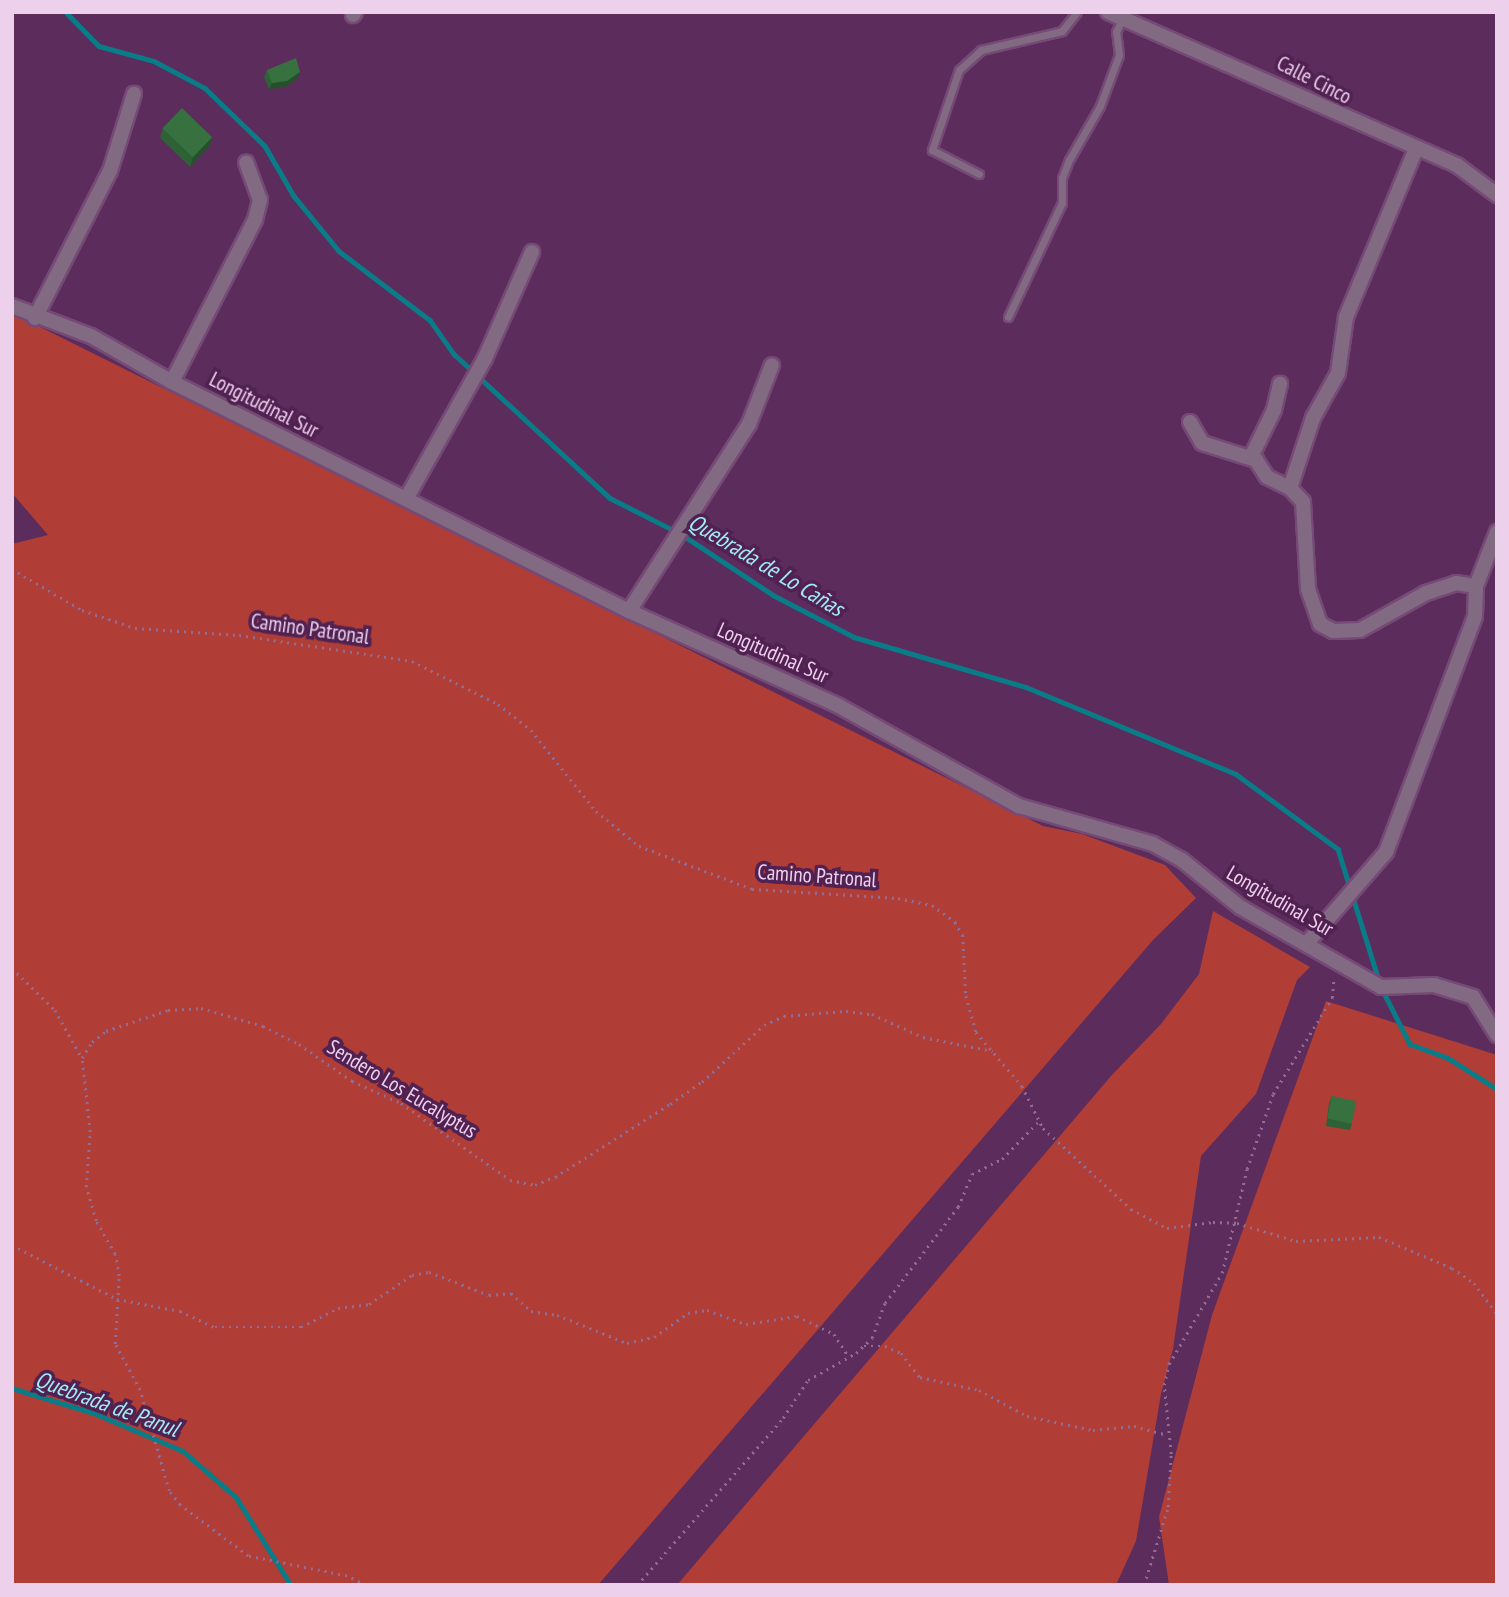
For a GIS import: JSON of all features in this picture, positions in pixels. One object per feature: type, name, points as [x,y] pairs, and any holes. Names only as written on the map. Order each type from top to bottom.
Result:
[{"type":"street","name":"Calle Cinco","points":[[1108,12],[1458,166],[1497,195]]},
{"type":"street","points":[[35,318],[110,171],[134,94]]},
{"type":"street","points":[[1290,488],[1312,418],[1338,373],[1346,317],[1416,149]]},
{"type":"street","points":[[172,382],[255,220],[260,200],[246,162]]},
{"type":"street","points":[[406,499],[485,358],[533,252]]},
{"type":"street","name":"Longitudinal Sur","points":[[12,306],[35,318],[91,336],[172,382],[628,611],[839,706],[1019,806],[1153,844],[1240,907],[1333,956],[1381,987],[1434,985],[1474,997],[1497,1035]]},
{"type":"street","points":[[628,611],[687,525],[749,424],[772,365]]},
{"type":"street","points":[[1251,457],[1274,410],[1280,384]]},
{"type":"street","points":[[1190,422],[1202,443],[1212,450],[1251,457],[1267,477],[1290,488],[1303,502],[1308,589],[1320,624],[1334,631],[1360,630],[1426,593],[1456,583],[1476,586]]},
{"type":"street","points":[[1307,943],[1386,852],[1475,616],[1476,586],[1497,532]]},
{"type":"lane","points":[[979,174],[932,150],[959,70],[981,50],[1062,31],[1077,12]]},
{"type":"lane","points":[[1008,317],[1062,203],[1062,178],[1069,160],[1100,106],[1119,55],[1116,32],[1122,19]]},
{"type":"path","name":"Camino Patronal","points":[[12,569],[82,611],[135,628],[239,635],[412,661],[498,704],[531,730],[596,811],[639,846],[752,889],[898,898],[932,905],[955,922],[963,935],[966,996],[976,1032],[1022,1086],[1039,1121],[1059,1146],[1153,1223],[1185,1228],[1213,1222],[1237,1223],[1296,1241],[1378,1237],[1452,1268],[1474,1283],[1497,1314]]},
{"type":"path","points":[[1144,1585],[1168,1507],[1169,1435],[1164,1385],[1169,1364],[1218,1283],[1237,1223],[1247,1170],[1273,1094],[1332,998],[1333,956]]},
{"type":"path","points":[[12,968],[55,1010],[82,1058],[90,1132],[86,1187],[96,1221],[115,1254],[115,1344],[144,1401],[160,1471],[180,1505],[248,1556],[347,1576],[366,1585]]},
{"type":"path","name":"Sendero Los Eucalyptus","points":[[82,1058],[92,1042],[106,1031],[168,1010],[201,1008],[263,1027],[299,1044],[352,1081],[401,1103],[510,1180],[535,1185],[555,1177],[681,1097],[764,1025],[784,1017],[846,1011],[872,1014],[923,1037],[993,1051]]},
{"type":"path","points":[[637,1585],[783,1418],[808,1380],[849,1357],[872,1338],[885,1303],[958,1207],[972,1174],[1002,1159],[1039,1121]]},
{"type":"path","points":[[12,1245],[117,1299],[180,1311],[215,1327],[272,1330],[315,1323],[338,1308],[369,1304],[412,1275],[440,1273],[489,1295],[511,1293],[531,1311],[556,1315],[627,1343],[640,1344],[688,1313],[708,1310],[746,1324],[778,1316],[818,1323],[834,1334],[849,1357]]},
{"type":"path","points":[[864,1346],[885,1346],[901,1353],[920,1377],[979,1390],[1027,1416],[1093,1430],[1134,1426],[1169,1435]]},
{"type":"shaded area","points":[[12,313],[1043,826],[1082,834],[1165,865],[1196,898],[1153,940],[598,1585],[12,1585],[12,544],[48,535],[12,493]]},
{"type":"shaded area","points":[[1213,911],[1310,967],[1297,980],[1256,1094],[1201,1156],[1173,1349],[1161,1394],[1136,1541],[1116,1585],[677,1585],[1111,1076],[1161,1024],[1199,974]]},
{"type":"shaded area","points":[[1326,1001],[1497,1055],[1497,1585],[1169,1585],[1159,1517],[1212,1315]]},
{"type":"building","points":[[296,58],[300,72],[287,81],[272,83],[267,70]]},
{"type":"building","points":[[182,108],[212,137],[193,157],[163,128]]},
{"type":"building","points":[[1332,1096],[1356,1101],[1352,1124],[1327,1118]]},
{"type":"waterway","name":"Quebrada de Lo Cañas","points":[[66,12],[99,46],[154,61],[205,88],[265,146],[294,196],[339,251],[430,320],[454,354],[610,498],[681,534],[773,595],[854,637],[1026,687],[1236,774],[1338,849],[1379,981]]},
{"type":"waterway","name":"Quebrada de Lo Cañas","points":[[1382,989],[1410,1044],[1448,1058],[1497,1089]]},
{"type":"waterway","name":"Quebrada de Panul","points":[[12,1388],[94,1413],[183,1451],[236,1497],[291,1585]]}]
